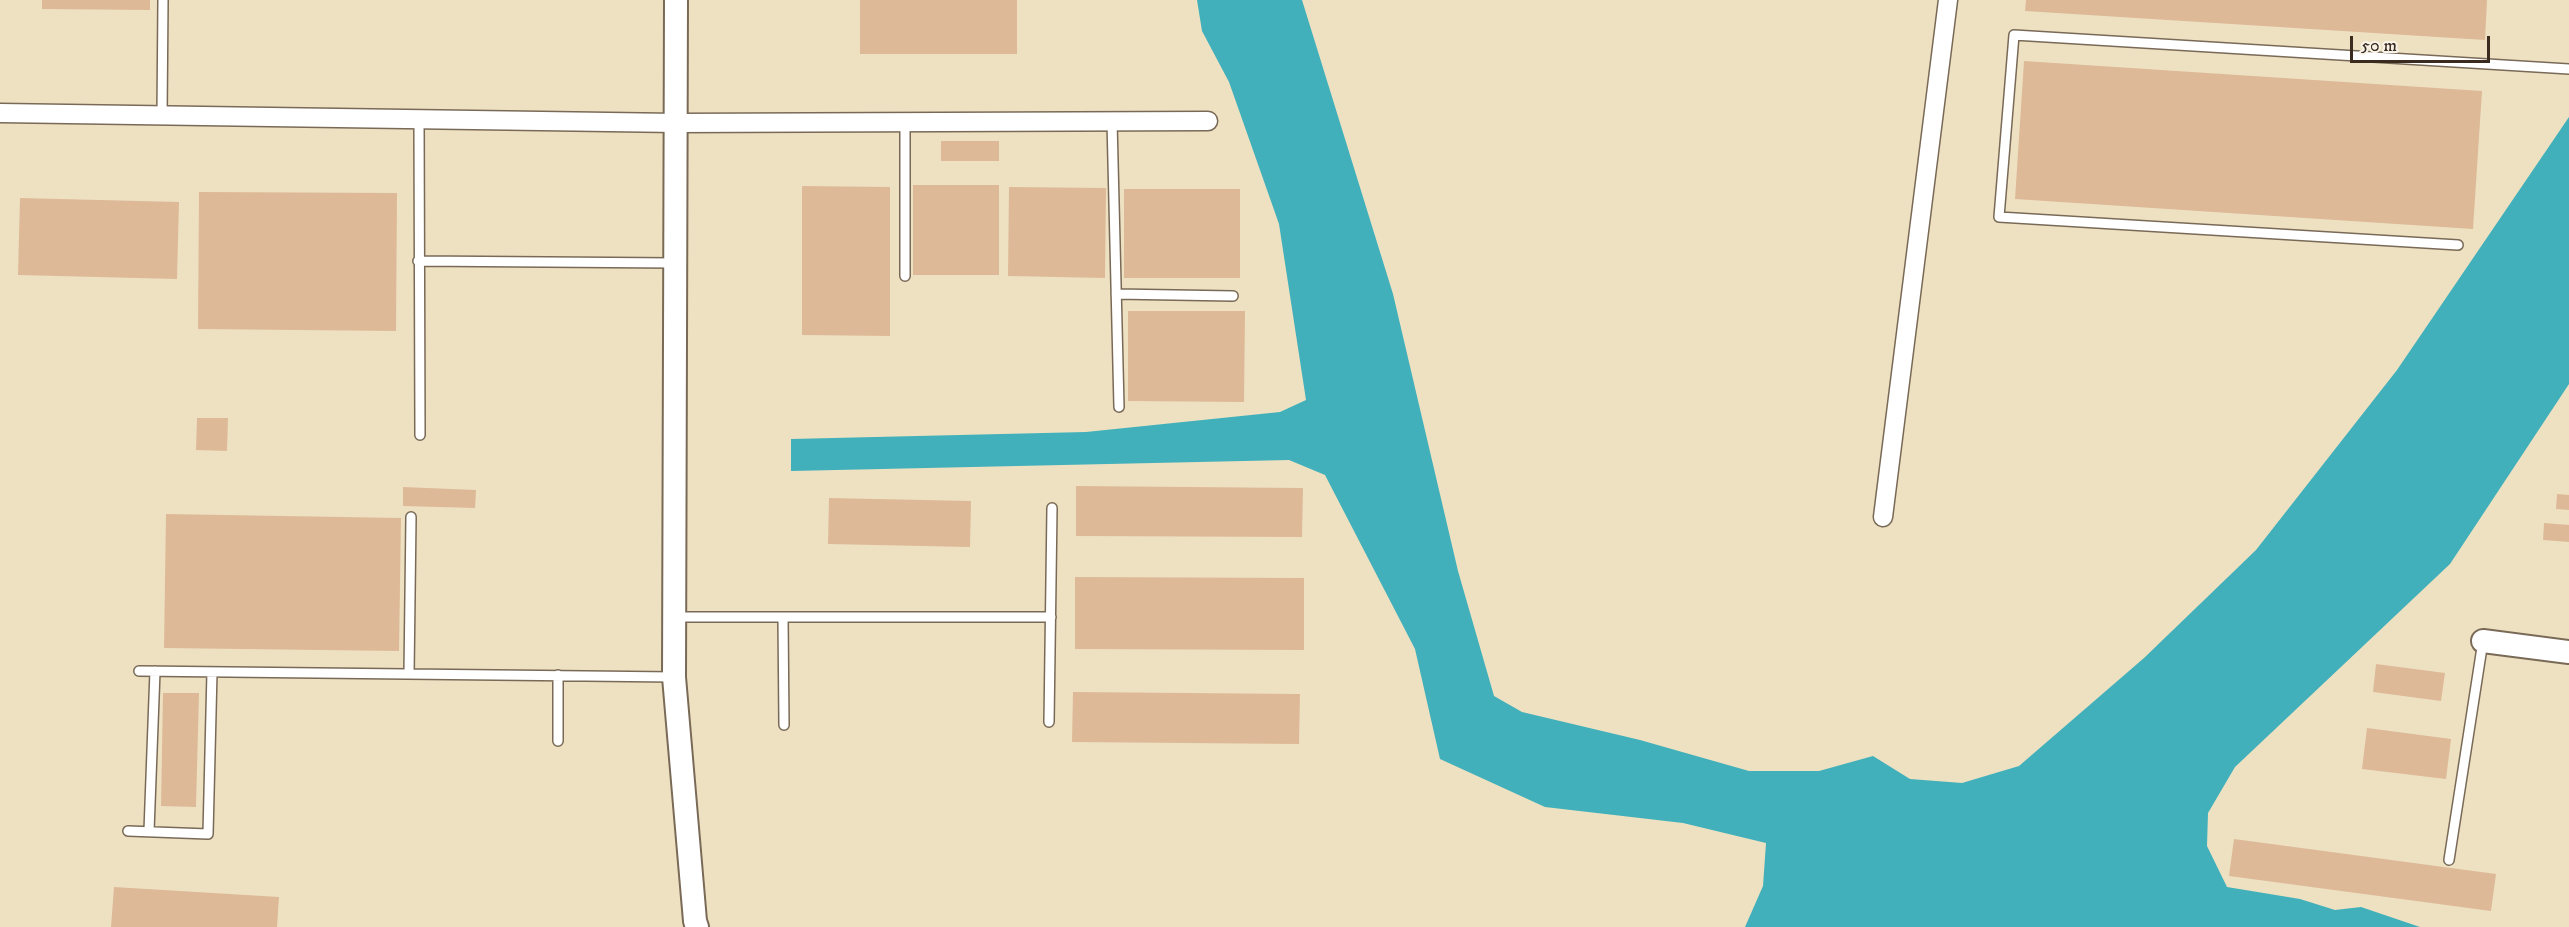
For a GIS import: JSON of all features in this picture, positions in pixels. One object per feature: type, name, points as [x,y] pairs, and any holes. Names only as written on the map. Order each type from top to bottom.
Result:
[{"type":"street","points":[[676,0],[674,677],[695,921],[698,927]]},
{"type":"street","points":[[1883,517],[1948,0]]},
{"type":"street","points":[[0,114],[675,123],[1208,121]]},
{"type":"street","points":[[2483,641],[2569,652]]},
{"type":"lane","points":[[162,116],[163,0]]},
{"type":"lane","points":[[2458,245],[1999,218],[2014,35],[2569,69]]},
{"type":"lane","points":[[419,119],[420,435]]},
{"type":"lane","points":[[1112,121],[1119,407]]},
{"type":"lane","points":[[904,276],[905,122]]},
{"type":"lane","points":[[418,261],[675,263]]},
{"type":"lane","points":[[1116,294],[1233,296]]},
{"type":"lane","points":[[1049,722],[1052,508]]},
{"type":"lane","points":[[409,674],[411,517]]},
{"type":"lane","points":[[675,617],[1051,617]]},
{"type":"lane","points":[[783,617],[784,724]]},
{"type":"lane","points":[[2449,860],[2483,641]]},
{"type":"lane","points":[[139,671],[674,677]]},
{"type":"lane","points":[[149,831],[155,671]]},
{"type":"lane","points":[[129,831],[208,834],[212,672]]},
{"type":"lane","points":[[558,675],[558,741]]},
{"type":"water","points":[[1197,0],[1302,0],[1393,294],[1458,571],[1494,696],[1522,712],[1640,740],[1749,771],[1819,771],[1873,756],[1910,779],[1962,783],[2019,766],[2144,658],[2256,550],[2397,370],[2569,117],[2569,384],[2450,564],[2235,767],[2208,813],[2207,846],[2227,887],[2300,899],[2335,910],[2361,907],[2420,927],[1745,927],[1763,886],[1766,843],[1683,823],[1545,807],[1440,759],[1415,649],[1325,475],[1289,460],[791,471],[791,439],[1086,432],[1280,412],[1306,400],[1279,224],[1229,82],[1202,31]]},
{"type":"building","points":[[42,0],[150,0],[150,10],[42,9]]},
{"type":"building","points":[[860,0],[1017,0],[1017,54],[860,54]]},
{"type":"building","points":[[2026,0],[2487,0],[2485,40],[2025,11]]},
{"type":"building","points":[[2024,61],[2482,91],[2473,229],[2015,199]]},
{"type":"building","points":[[941,141],[999,141],[999,161],[941,161]]},
{"type":"building","points":[[913,185],[999,185],[999,275],[913,275]]},
{"type":"building","points":[[802,186],[890,187],[890,336],[802,335]]},
{"type":"building","points":[[1009,187],[1106,188],[1105,278],[1008,276]]},
{"type":"building","points":[[1124,189],[1240,189],[1240,278],[1124,278]]},
{"type":"building","points":[[199,192],[397,193],[396,331],[198,329]]},
{"type":"building","points":[[20,198],[179,202],[177,279],[18,275]]},
{"type":"building","points":[[1128,311],[1245,311],[1244,402],[1128,401]]},
{"type":"building","points":[[197,418],[228,418],[227,451],[196,450]]},
{"type":"building","points":[[1076,486],[1303,488],[1302,537],[1076,536]]},
{"type":"building","points":[[403,487],[476,490],[475,508],[403,506]]},
{"type":"building","points":[[2557,494],[2569,495],[2569,510],[2556,509]]},
{"type":"building","points":[[829,498],[971,501],[970,547],[828,544]]},
{"type":"building","points":[[166,514],[401,518],[399,651],[164,648]]},
{"type":"building","points":[[2544,523],[2569,525],[2569,542],[2543,540]]},
{"type":"building","points":[[1075,577],[1304,578],[1304,650],[1075,649]]},
{"type":"building","points":[[2376,664],[2445,673],[2441,701],[2373,692]]},
{"type":"building","points":[[1073,692],[1300,694],[1299,744],[1072,742]]},
{"type":"building","points":[[163,693],[199,693],[196,807],[161,806]]},
{"type":"building","points":[[2367,728],[2451,739],[2446,779],[2362,769]]},
{"type":"building","points":[[2234,839],[2496,874],[2491,911],[2229,876]]},
{"type":"building","points":[[114,887],[279,897],[277,927],[111,927]]}]
